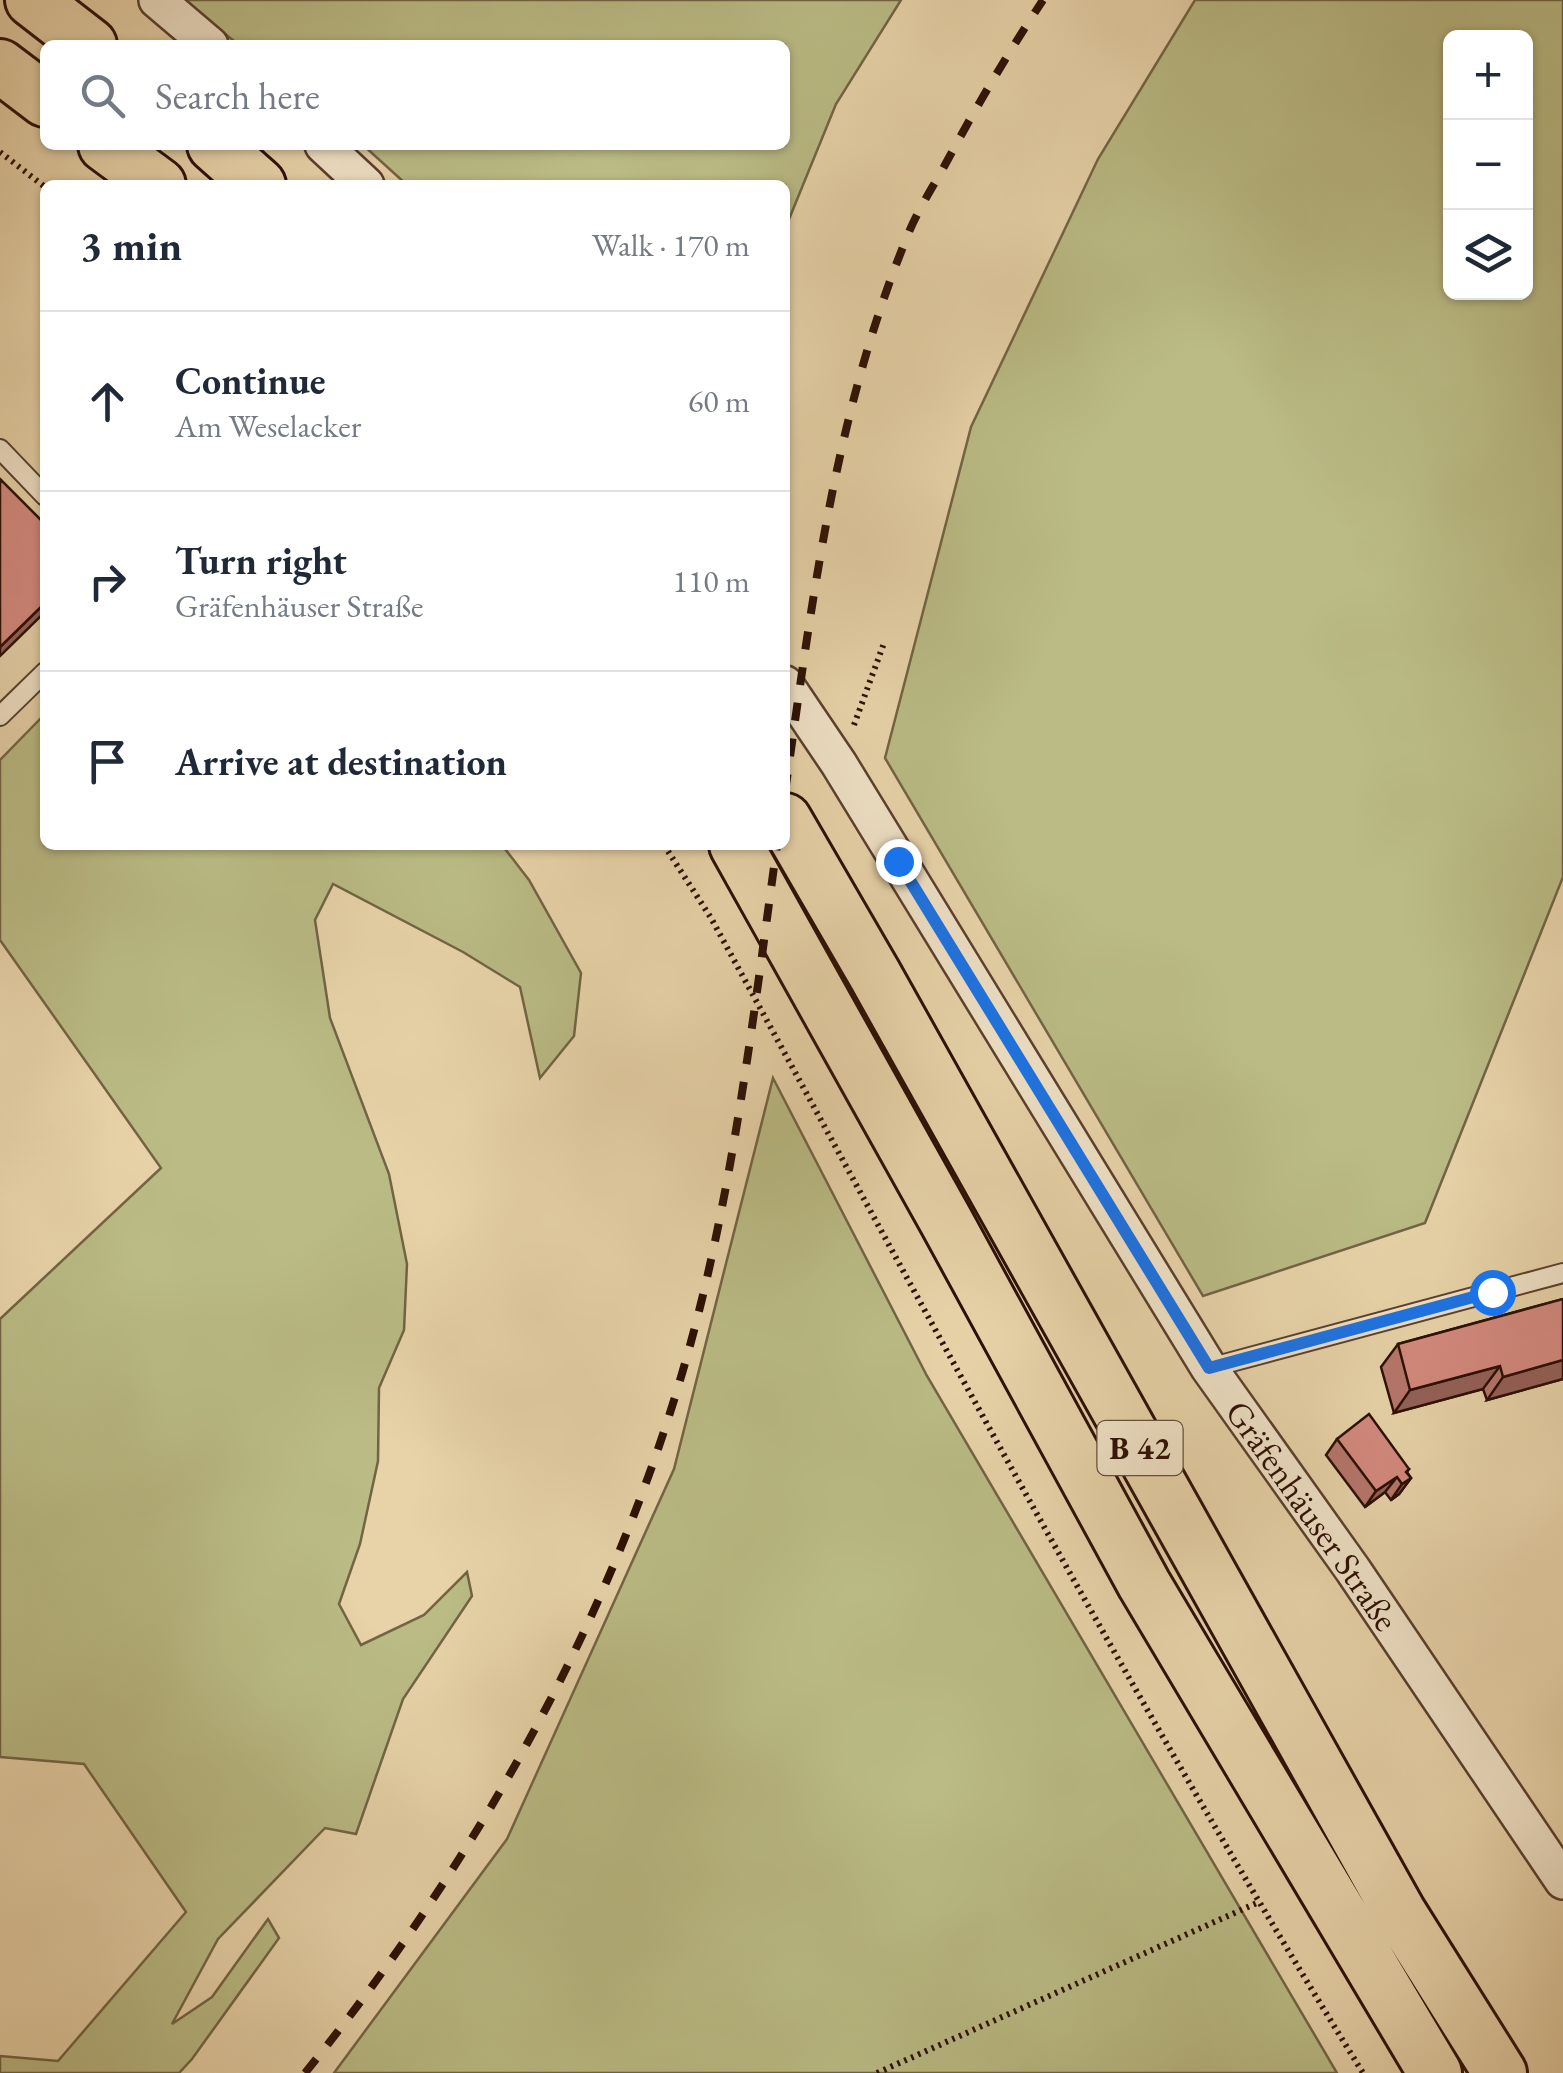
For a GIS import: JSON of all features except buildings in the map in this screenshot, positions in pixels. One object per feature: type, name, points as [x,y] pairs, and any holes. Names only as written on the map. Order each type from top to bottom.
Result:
[{"type":"main road","points":[[32,0],[84,40]]},
{"type":"main road","points":[[0,66],[40,96]]},
{"type":"main road","points":[[113,150],[152,180]]},
{"type":"main road","points":[[220,150],[253,180]]},
{"type":"main road","name":"B 42","points":[[790,829],[1399,1912],[1500,2073]]},
{"type":"main road","name":"B 42","points":[[739,850],[1144,1584],[1435,2073]]},
{"type":"street","points":[[157,0],[204,40]]},
{"type":"street","points":[[329,150],[361,180]]},
{"type":"street","name":"Gräfenhäuser Straße","points":[[790,691],[839,764],[1209,1368],[1354,1570],[1563,1882]]},
{"type":"lane","points":[[0,448],[40,491]]},
{"type":"lane","points":[[0,716],[40,677]]},
{"type":"lane","points":[[1209,1368],[1563,1273]]},
{"type":"path","points":[[0,152],[40,183]]},
{"type":"path","points":[[839,764],[884,644]]},
{"type":"path","points":[[667,850],[711,918],[986,1421],[1259,1902],[1363,2073]]},
{"type":"path","points":[[877,2073],[1259,1902]]},
{"type":"green space","points":[[183,0],[901,0],[836,104],[790,217],[790,180],[402,180],[368,150],[790,150],[790,40],[233,40]]},
{"type":"green space","points":[[1195,0],[1563,0],[1563,877],[1425,1223],[1203,1296],[885,758],[971,427],[1098,159]]},
{"type":"green space","points":[[40,719],[40,850],[506,850],[529,880],[581,973],[574,1036],[540,1078],[520,987],[463,952],[333,884],[315,920],[330,1018],[389,1174],[407,1264],[404,1330],[379,1388],[378,1461],[360,1544],[339,1604],[361,1645],[424,1615],[467,1572],[472,1596],[403,1699],[356,1834],[325,1828],[218,1939],[172,2024],[212,1997],[268,1919],[279,1938],[179,2073],[0,2073],[0,2056],[58,2061],[186,1912],[84,1764],[0,1757],[0,1319],[161,1168],[0,940],[0,760]]},
{"type":"green space","points":[[773,1078],[927,1376],[1337,2073],[334,2073],[507,1839],[674,1469]]},
{"type":"railway","points":[[790,757],[816,580],[843,441],[882,304],[920,208],[1043,0]]},
{"type":"railway","points":[[305,2073],[435,1897],[493,1804],[546,1708],[637,1508],[673,1405],[715,1243],[745,1073],[776,850]]},
{"type":"route","points":[[898,861],[1209,1368],[1492,1292]]}]
